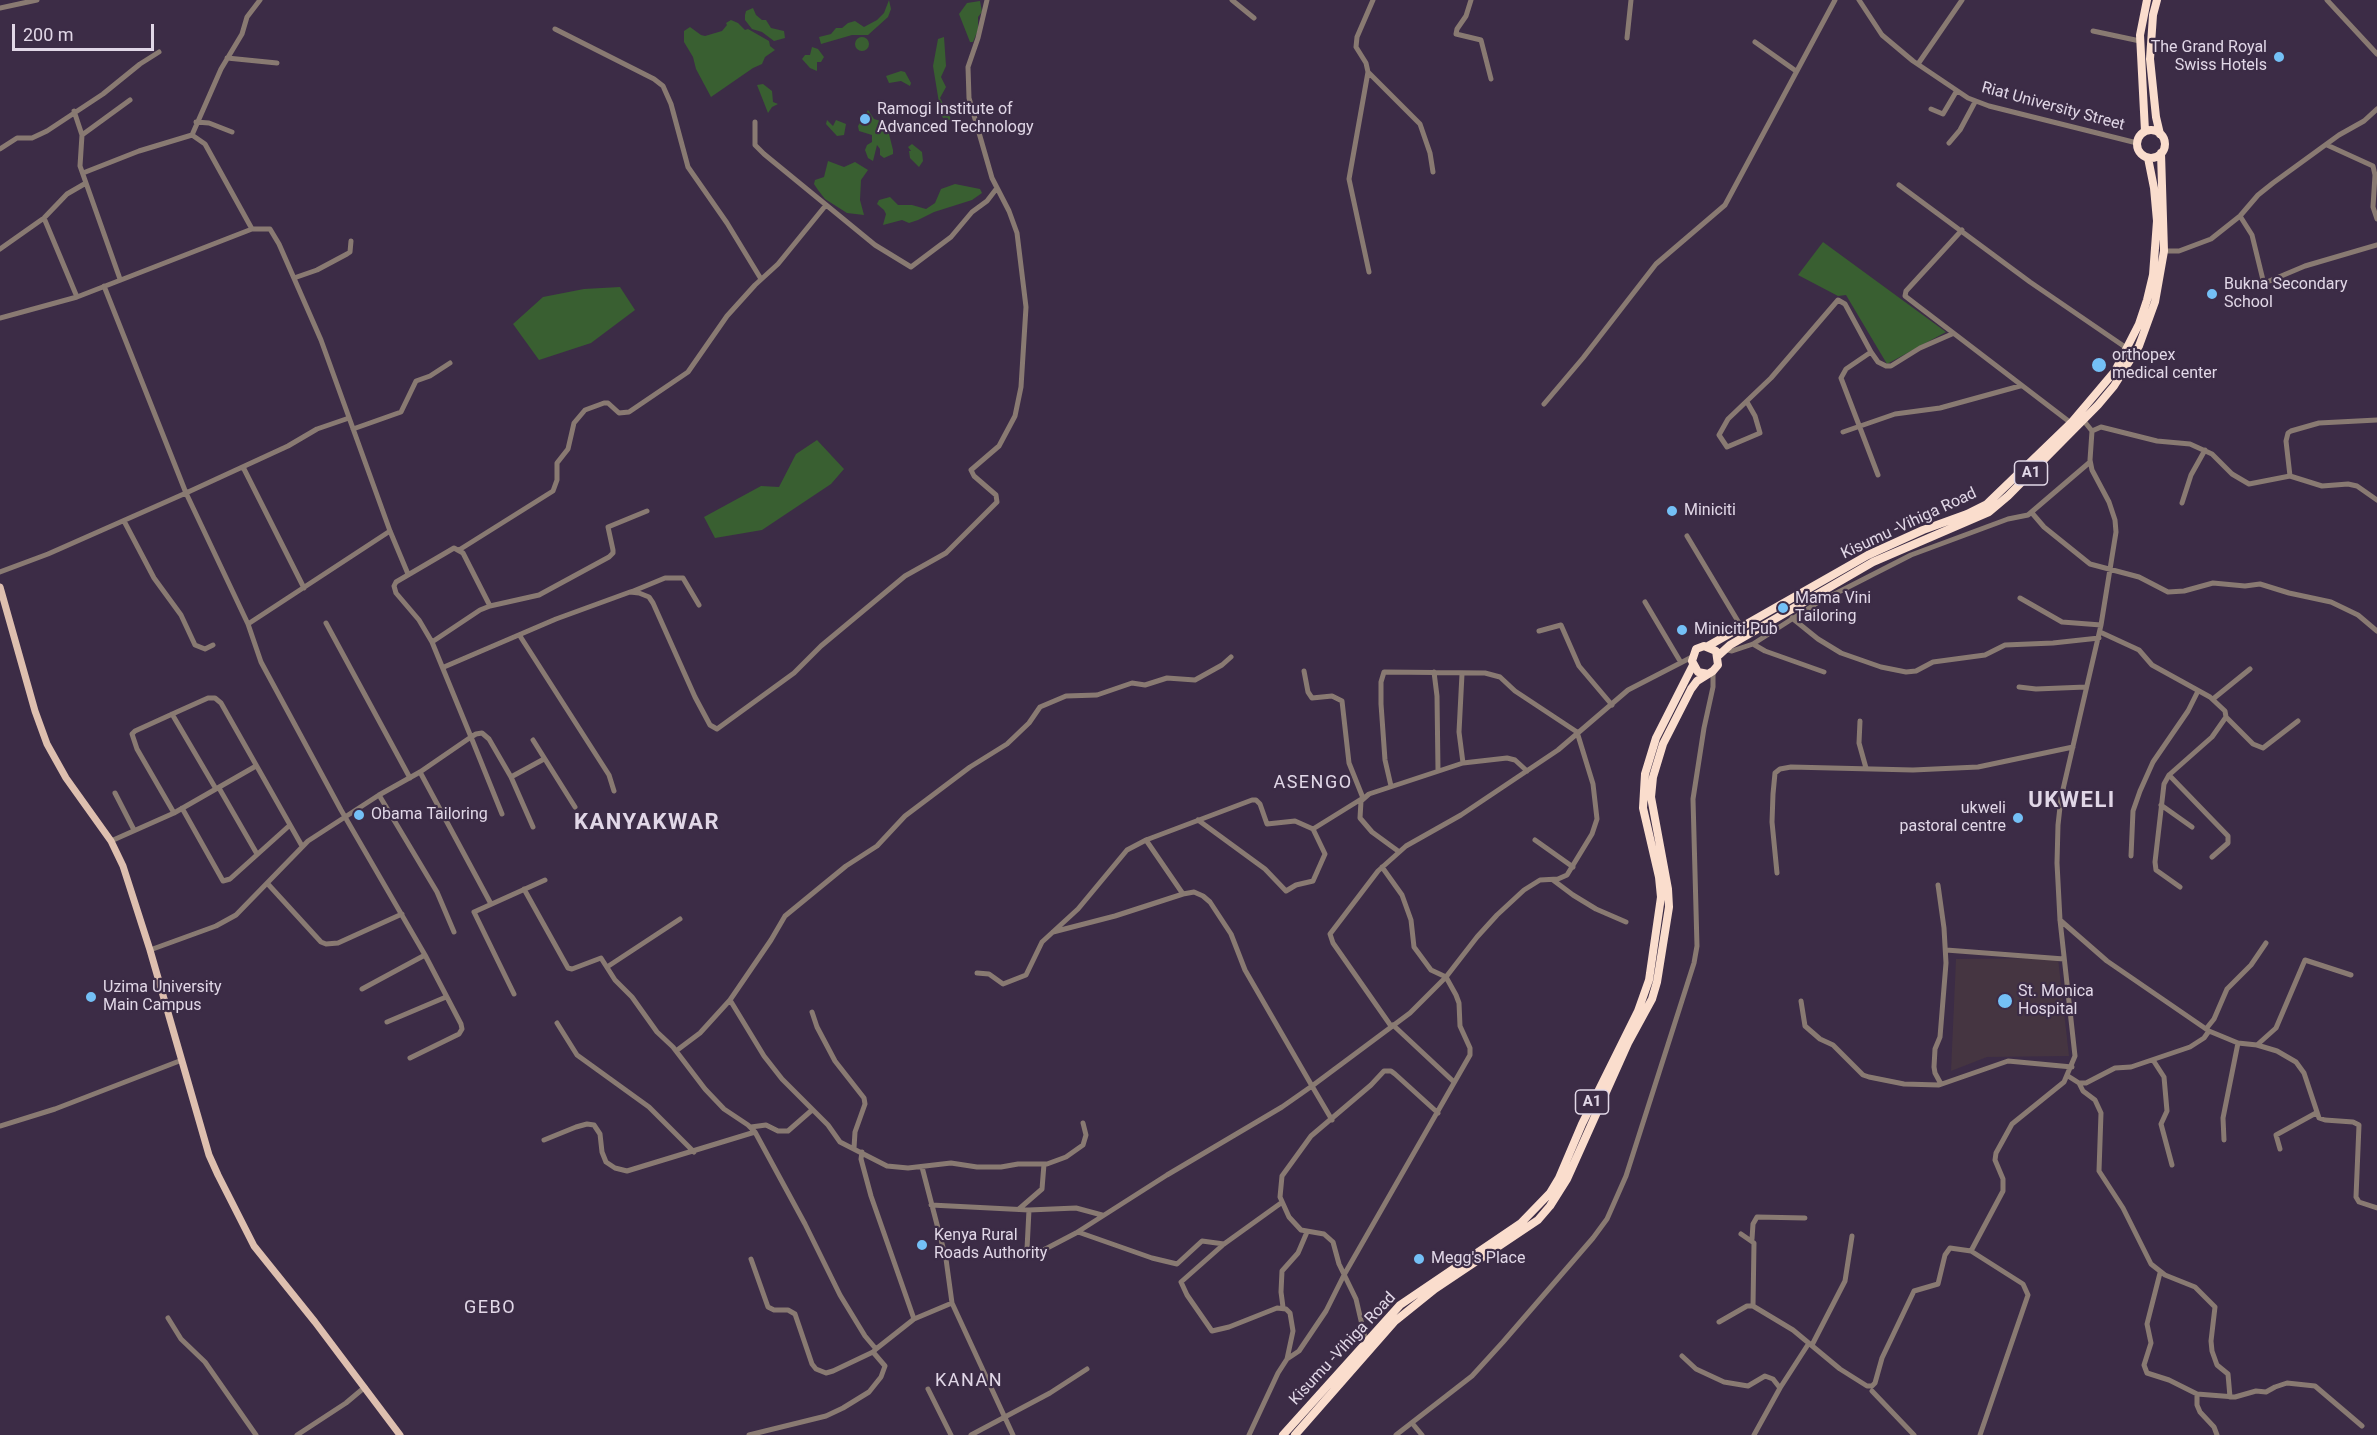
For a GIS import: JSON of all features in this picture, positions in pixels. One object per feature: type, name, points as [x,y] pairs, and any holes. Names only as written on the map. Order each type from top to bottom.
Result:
[{"type":"highway","points":[[2145,131],[2140,41],[2147,0]]},
{"type":"highway","name":"A1","points":[[2157,0],[2153,15],[2150,59],[2156,117],[2165,145],[2161,153]]},
{"type":"highway","points":[[2137,143],[2145,131],[2154,130],[2160,134]]},
{"type":"highway","name":"A1","points":[[2137,143],[2140,153],[2148,158]]},
{"type":"highway","points":[[2148,158],[2161,153]]},
{"type":"highway","name":"Kisumu -Vihiga Road","points":[[1721,652],[1873,562],[1989,512],[2084,421],[2114,386],[2139,346],[2155,302],[2164,251],[2161,153]]},
{"type":"highway","name":"Kisumu -Vihiga Road","points":[[1708,646],[1868,555],[1981,507],[2014,479],[2071,423],[2115,371],[2128,348],[2147,300],[2155,259],[2157,221],[2148,158]]},
{"type":"highway","points":[[1708,646],[1721,652]]},
{"type":"highway","name":"A1","points":[[1692,661],[1700,647],[1708,646]]},
{"type":"highway","name":"A1","points":[[1710,673],[1718,665],[1721,652]]},
{"type":"highway","points":[[1692,661],[1698,672],[1710,673]]},
{"type":"highway","name":"Kisumu -Vihiga Road","points":[[1282,1435],[1400,1305],[1531,1215],[1550,1193],[1566,1165],[1582,1124],[1638,1011],[1649,980],[1661,897],[1659,877],[1643,808],[1645,774],[1656,738],[1692,661]]},
{"type":"highway","name":"Kisumu -Vihiga Road","points":[[1295,1435],[1394,1322],[1435,1289],[1538,1220],[1567,1179],[1628,1043],[1652,999],[1657,982],[1669,907],[1653,807],[1653,777],[1659,754],[1675,717],[1693,685],[1710,673]]},
{"type":"main road","points":[[0,587],[35,711],[47,744],[66,778],[111,841],[131,887],[209,1155],[254,1246],[400,1435]]},
{"type":"street","points":[[0,8],[37,0]]},
{"type":"street","points":[[192,135],[227,58],[242,34],[247,17],[260,0]]},
{"type":"street","points":[[630,592],[649,597],[695,697],[710,724],[717,729],[794,673],[821,646],[910,573],[946,554],[997,502],[997,496],[974,476],[971,470],[999,446],[1015,416],[1021,387],[1026,308],[1017,233],[997,188],[972,111],[968,84],[968,68],[987,0]]},
{"type":"street","points":[[1232,0],[1254,18]]},
{"type":"street","points":[[1369,272],[1349,179],[1368,72],[1366,63],[1356,47],[1356,41],[1373,0]]},
{"type":"street","points":[[1471,0],[1466,16],[1456,34],[1481,40],[1491,79]]},
{"type":"street","points":[[1627,38],[1632,0]]},
{"type":"street","points":[[1544,404],[1656,264],[1725,205],[1835,0]]},
{"type":"street","name":"Riat University Street","points":[[1858,0],[1882,35],[1956,92],[1975,102],[2137,143]]},
{"type":"street","points":[[1918,64],[1962,0]]},
{"type":"street","points":[[2327,0],[2377,54]]},
{"type":"street","points":[[555,29],[654,79],[663,86],[671,104],[688,167],[727,223],[761,279]]},
{"type":"street","points":[[2093,32],[2140,41]]},
{"type":"street","points":[[1755,42],[1796,71]]},
{"type":"street","points":[[0,149],[17,138],[32,138],[47,131],[74,111],[103,94],[140,64],[159,52]]},
{"type":"street","points":[[227,58],[277,63]]},
{"type":"street","points":[[1368,72],[1420,124],[1430,153],[1433,172]]},
{"type":"street","points":[[1931,109],[1942,114],[1956,92]]},
{"type":"street","points":[[82,135],[130,100]]},
{"type":"street","points":[[1949,143],[1960,130],[1975,102]]},
{"type":"street","points":[[2164,251],[2179,251],[2199,244],[2227,227],[2258,195],[2339,135],[2364,121],[2377,109]]},
{"type":"street","points":[[74,111],[82,135],[80,166],[120,279]]},
{"type":"street","points":[[196,122],[209,123],[232,132]]},
{"type":"street","points":[[755,122],[756,146],[875,245],[912,267],[951,237],[972,212],[987,201],[997,188]]},
{"type":"street","points":[[83,173],[139,151],[192,135]]},
{"type":"street","points":[[192,135],[205,144],[252,229]]},
{"type":"street","points":[[2327,145],[2373,166],[2375,175],[2373,207],[2377,219]]},
{"type":"street","points":[[0,249],[44,218],[67,194],[86,183]]},
{"type":"street","points":[[1899,185],[2065,307],[2128,348]]},
{"type":"street","points":[[459,550],[553,491],[557,480],[557,463],[568,449],[574,423],[585,410],[608,403],[619,412],[629,412],[688,372],[727,315],[778,264],[826,205]]},
{"type":"street","points":[[2240,216],[2252,235],[2263,280],[2267,282],[2305,266],[2377,244]]},
{"type":"street","points":[[44,218],[77,297]]},
{"type":"street","points":[[0,318],[77,297],[252,229],[270,229],[321,340],[390,531],[408,574]]},
{"type":"street","points":[[1962,230],[1904,295],[2071,423]]},
{"type":"street","points":[[294,278],[317,270],[347,254],[350,252],[351,241]]},
{"type":"street","points":[[104,286],[186,493],[248,624],[261,662],[344,817],[402,914],[461,1024],[461,1032],[410,1058]]},
{"type":"street","points":[[1747,402],[1755,416],[1760,433],[1728,448],[1719,437],[1731,415],[1771,378],[1838,300],[1845,304],[1878,362],[1889,367],[1920,348],[1952,334]]},
{"type":"street","points":[[1871,352],[1841,375],[1878,475]]},
{"type":"street","points":[[353,429],[401,412],[416,381],[430,376],[450,363]]},
{"type":"street","points":[[1843,432],[1895,414],[1940,408],[2020,386]]},
{"type":"street","points":[[0,572],[124,521],[288,446],[317,429],[349,418]]},
{"type":"street","points":[[2290,476],[2286,441],[2291,430],[2319,423],[2377,420]]},
{"type":"street","points":[[1971,1251],[2003,1191],[2003,1179],[1995,1160],[2003,1136],[2024,1112],[2064,1082],[2072,1067],[2075,1048],[2060,920],[2056,863],[2058,825],[2061,798],[2102,625],[2116,532],[2115,520],[2090,462],[2092,430],[2084,421]]},
{"type":"street","points":[[2092,430],[2101,427],[2157,441],[2186,443],[2205,450],[2221,461],[2232,474],[2249,484],[2290,476],[2322,486],[2348,484],[2357,486],[2377,500]]},
{"type":"street","points":[[2182,503],[2191,475],[2205,450]]},
{"type":"street","points":[[1721,652],[1752,644],[1840,591],[1911,555],[2032,513],[2064,482],[2090,462]]},
{"type":"street","points":[[243,467],[304,588]]},
{"type":"street","points":[[432,642],[460,622],[490,606],[538,595],[609,557],[613,550],[608,527],[647,511]]},
{"type":"street","points":[[2032,513],[2044,527],[2087,562],[2110,571],[2139,578],[2174,593],[2213,583],[2241,586],[2266,585],[2289,593],[2331,602],[2358,615],[2377,631]]},
{"type":"street","points":[[124,521],[154,578],[180,615],[195,645],[205,649],[213,645]]},
{"type":"street","points":[[248,624],[390,531]]},
{"type":"street","points":[[1687,536],[1742,628]]},
{"type":"street","points":[[490,606],[459,550],[454,548],[396,582],[395,590],[419,620],[444,667],[502,814]]},
{"type":"street","points":[[444,667],[556,619],[665,578],[683,578],[699,605]]},
{"type":"street","points":[[2020,598],[2062,621],[2102,625]]},
{"type":"street","points":[[1645,602],[1680,661]]},
{"type":"street","points":[[1792,618],[1818,639],[1841,653],[1881,668],[1906,672],[1916,671],[1934,662],[1985,655],[2005,645],[2053,643],[2099,635],[2139,650],[2154,667],[2213,699],[2225,711],[2226,717],[2253,744],[2263,748],[2298,721]]},
{"type":"street","points":[[326,623],[410,778]]},
{"type":"street","points":[[1539,631],[1561,625],[1579,666],[1612,705]]},
{"type":"street","points":[[520,636],[609,775],[614,791]]},
{"type":"street","points":[[1752,644],[1765,651],[1824,672]]},
{"type":"street","points":[[676,1051],[700,1033],[730,1000],[785,916],[846,866],[877,846],[905,816],[970,767],[1007,744],[1029,723],[1040,707],[1066,696],[1097,695],[1132,683],[1145,685],[1167,678],[1195,680],[1231,657]]},
{"type":"street","points":[[1454,1082],[1392,1025],[1333,943],[1330,933],[1382,867],[1398,851],[1461,815],[1557,750],[1628,690],[1680,661],[1692,661]]},
{"type":"street","points":[[2213,699],[2250,669]]},
{"type":"street","points":[[1304,670],[1308,692],[1312,698],[1332,696],[1342,701],[1349,763],[1363,798],[1359,814],[1362,821],[1383,841],[1398,851]]},
{"type":"street","points":[[1029,1210],[1028,1249],[1032,1256],[1078,1232],[1102,1215],[1282,1107],[1410,1013],[1446,977],[1477,937],[1514,899],[1536,882],[1552,880],[1567,874],[1592,834],[1597,819],[1592,776],[1577,732],[1515,691],[1500,677],[1485,673],[1387,671],[1382,674],[1381,704],[1385,760],[1391,786]]},
{"type":"street","points":[[1434,672],[1437,696],[1438,770]]},
{"type":"street","points":[[1396,1435],[1472,1376],[1581,1254],[1607,1219],[1626,1176],[1695,963],[1697,946],[1694,924],[1693,799],[1713,687],[1710,673]]},
{"type":"street","points":[[1462,674],[1459,732],[1463,763]]},
{"type":"street","points":[[2019,687],[2036,689],[2086,687]]},
{"type":"street","points":[[2131,856],[2135,803],[2153,762],[2188,711],[2198,691]]},
{"type":"street","points":[[174,813],[137,749],[132,734],[172,714],[215,698],[221,703],[302,846]]},
{"type":"street","points":[[172,714],[257,854]]},
{"type":"street","points":[[2180,887],[2159,872],[2156,867],[2156,837],[2164,784],[2169,775],[2203,748],[2226,717]]},
{"type":"street","points":[[1860,721],[1859,743],[1866,768]]},
{"type":"street","points":[[150,950],[228,920],[243,909],[302,846],[471,737],[482,733],[486,735],[511,777],[533,827]]},
{"type":"street","points":[[533,740],[575,807]]},
{"type":"street","points":[[1777,873],[1772,822],[1773,781],[1778,770],[1791,767],[1914,770],[1978,767],[2073,747]]},
{"type":"street","points":[[1313,829],[1363,798],[1391,786],[1463,763],[1507,758],[1515,760],[1527,771]]},
{"type":"street","points":[[511,777],[544,759]]},
{"type":"street","points":[[111,841],[174,813],[256,765]]},
{"type":"street","points":[[420,772],[491,904]]},
{"type":"street","points":[[2169,775],[2228,836],[2228,843],[2212,857]]},
{"type":"street","points":[[115,793],[134,831]]},
{"type":"street","points":[[379,795],[437,892],[454,932]]},
{"type":"street","points":[[977,974],[989,974],[1002,984],[1023,977],[1042,942],[1078,909],[1127,850],[1146,840],[1228,808],[1256,800],[1260,804],[1267,824],[1295,821],[1313,829],[1324,850],[1324,860],[1314,881],[1296,885],[1287,891],[1265,869],[1198,820]]},
{"type":"street","points":[[2161,805],[2192,827]]},
{"type":"street","points":[[182,808],[224,881],[230,879],[290,825]]},
{"type":"street","points":[[1146,840],[1183,894]]},
{"type":"street","points":[[1535,840],[1573,867]]},
{"type":"street","points":[[1287,1359],[1299,1351],[1326,1311],[1344,1275],[1438,1113],[1471,1051],[1460,1026],[1459,1003],[1446,977],[1431,970],[1414,947],[1411,920],[1402,895],[1382,867]]},
{"type":"street","points":[[514,994],[474,914],[476,910],[545,879]]},
{"type":"street","points":[[1552,880],[1588,904],[1626,922]]},
{"type":"street","points":[[267,883],[321,942],[326,944],[338,943],[402,914]]},
{"type":"street","points":[[1938,885],[1946,950],[1940,1037],[1935,1049],[1934,1067],[1941,1084]]},
{"type":"street","points":[[524,889],[568,968],[573,969],[599,957],[657,1032],[676,1051],[715,1101],[755,1132],[840,1295],[885,1366],[881,1377],[860,1400],[826,1416],[749,1435]]},
{"type":"street","points":[[1053,932],[1115,916],[1183,894],[1198,893],[1210,902],[1231,934],[1245,970],[1332,1120]]},
{"type":"street","points":[[607,967],[680,919]]},
{"type":"street","points":[[2060,920],[2108,961],[2208,1030],[2238,1043],[2257,1045],[2288,1056],[2301,1067],[2316,1113],[2325,1120],[2353,1122],[2359,1125],[2356,1197],[2359,1202],[2377,1208]]},
{"type":"street","points":[[2079,1083],[2091,1081],[2115,1068],[2131,1067],[2190,1047],[2204,1038],[2227,989],[2251,965],[2266,943]]},
{"type":"street","points":[[1946,950],[2064,959]]},
{"type":"street","points":[[362,989],[425,955]]},
{"type":"street","points":[[2257,1045],[2276,1028],[2305,960],[2351,975]]},
{"type":"street","points":[[387,1022],[446,997]]},
{"type":"street","points":[[730,1000],[773,1069],[832,1129],[840,1142],[886,1166],[922,1167],[951,1163],[983,1167],[1055,1162],[1083,1145],[1086,1134],[1083,1123]]},
{"type":"street","points":[[1801,1001],[1805,1026],[1820,1039],[1833,1045],[1863,1075],[1904,1084],[1941,1084],[2008,1061],[2072,1067]]},
{"type":"street","points":[[812,1012],[836,1061],[864,1098],[865,1104],[855,1132],[854,1148]]},
{"type":"street","points":[[557,1023],[577,1055],[591,1068],[649,1107],[694,1152]]},
{"type":"street","points":[[2224,1140],[2222,1127],[2238,1043]]},
{"type":"street","points":[[0,1126],[55,1109],[182,1060]]},
{"type":"street","points":[[2153,1060],[2164,1077],[2167,1111],[2161,1124],[2172,1165]]},
{"type":"street","points":[[1366,1342],[1356,1299],[1344,1275],[1331,1238],[1320,1232],[1301,1230],[1293,1222],[1281,1203],[1281,1182],[1287,1167],[1311,1136],[1332,1120],[1383,1072],[1388,1070],[1395,1074],[1438,1113]]},
{"type":"street","points":[[2068,1076],[2079,1083],[2083,1090],[2095,1100],[2102,1118],[2099,1171],[2123,1208],[2151,1264],[2160,1273],[2195,1287],[2215,1306],[2212,1351],[2217,1365],[2228,1374],[2230,1397]]},
{"type":"street","points":[[751,1127],[766,1125],[778,1131],[789,1131],[812,1110]]},
{"type":"street","points":[[2280,1149],[2276,1142],[2276,1135],[2316,1113]]},
{"type":"street","points":[[544,1140],[576,1127],[594,1125],[600,1134],[602,1152],[606,1162],[615,1168],[627,1171],[755,1132]]},
{"type":"street","points":[[862,1152],[861,1159],[871,1196],[914,1319]]},
{"type":"street","points":[[1019,1209],[1042,1190],[1044,1164]]},
{"type":"street","points":[[922,1167],[946,1259],[952,1303],[1013,1435]]},
{"type":"street","points":[[1281,1203],[1224,1244],[1181,1282],[1211,1330],[1215,1332],[1266,1311],[1283,1307]]},
{"type":"street","points":[[931,1205],[1029,1210],[1076,1208],[1102,1215]]},
{"type":"street","points":[[1753,1306],[1755,1245],[1752,1239],[1756,1217],[1805,1218]]},
{"type":"street","points":[[1078,1232],[1152,1258],[1178,1264],[1202,1241],[1224,1244]]},
{"type":"street","points":[[1249,1435],[1287,1359],[1294,1324],[1290,1313],[1283,1307],[1282,1271],[1298,1253],[1307,1232]]},
{"type":"street","points":[[1741,1234],[1752,1239]]},
{"type":"street","points":[[1754,1435],[1780,1388],[1810,1344],[1845,1281],[1852,1236]]},
{"type":"street","points":[[1719,1322],[1747,1306],[1753,1306],[1786,1325],[1849,1374],[1868,1386],[1874,1385],[1882,1358],[1914,1291],[1938,1284],[1945,1255],[1950,1248],[1971,1251],[2023,1284],[2027,1292],[2024,1310],[1980,1435]]},
{"type":"street","points":[[752,1259],[768,1307],[771,1310],[788,1310],[795,1314],[812,1364],[816,1369],[826,1373],[875,1350],[914,1319],[952,1303]]},
{"type":"street","points":[[2160,1273],[2147,1324],[2151,1343],[2144,1369],[2149,1374],[2169,1380],[2197,1394],[2230,1397],[2242,1397],[2256,1391],[2266,1392],[2287,1383],[2315,1386],[2362,1426]]},
{"type":"street","points":[[168,1318],[181,1339],[205,1362],[256,1435]]},
{"type":"street","points":[[1682,1356],[1696,1369],[1724,1382],[1748,1386],[1765,1376],[1773,1379],[1780,1388]]},
{"type":"street","points":[[971,1435],[1087,1369]]},
{"type":"street","points":[[297,1435],[365,1388]]},
{"type":"street","points":[[928,1389],[951,1435]]},
{"type":"street","points":[[1872,1391],[1914,1435]]},
{"type":"street","points":[[2197,1394],[2197,1405],[2200,1412],[2214,1427],[2217,1435]]},
{"type":"street","points":[[1412,1423],[1422,1435]]},
{"type":"shaded area","points":[[2058,958],[2069,1056],[1987,1057],[1951,1071],[1956,959]]},
{"type":"green space","points":[[889,0],[891,9],[888,17],[868,35],[852,35],[821,44],[819,37],[831,34],[836,28],[842,28],[855,21],[864,27],[877,20],[884,13]]},
{"type":"green space","points":[[980,1],[982,12],[978,17],[978,30],[973,42],[970,42],[959,14],[967,3]]},
{"type":"green space","points":[[753,8],[756,15],[766,20],[771,28],[784,31],[785,38],[774,41],[762,32],[752,29],[745,20],[745,15],[746,11]]},
{"type":"green space","points":[[731,20],[745,30],[748,29],[769,41],[770,46],[775,50],[765,57],[762,64],[711,97],[684,42],[684,31],[690,27],[705,36],[722,31],[726,23]]},
{"type":"green space","points":[[862,37],[867,39],[869,44],[867,49],[862,51],[857,49],[855,44],[857,39]]},
{"type":"green space","points":[[944,37],[946,66],[941,77],[946,87],[940,98],[951,119],[946,122],[941,115],[933,66],[938,39]]},
{"type":"green space","points":[[812,47],[818,49],[824,57],[821,62],[817,62],[817,71],[810,68],[802,59],[805,55],[810,55]]},
{"type":"green space","points":[[901,71],[905,72],[911,83],[910,86],[901,81],[889,83],[886,76]]},
{"type":"green space","points":[[763,84],[772,91],[773,102],[778,104],[768,113],[757,85]]},
{"type":"green space","points":[[868,110],[874,119],[884,122],[887,126],[893,150],[893,154],[884,158],[880,155],[877,145],[873,161],[868,158],[865,150],[872,142],[872,135],[859,131],[858,126]]},
{"type":"green space","points":[[827,120],[833,126],[836,120],[846,124],[844,135],[837,136],[826,124]]},
{"type":"green space","points":[[912,144],[922,152],[923,161],[919,167],[910,158],[909,151],[911,151],[908,147]]},
{"type":"green space","points":[[828,161],[844,167],[855,162],[868,170],[861,180],[860,200],[864,215],[847,213],[825,199],[814,184],[815,180],[824,177]]},
{"type":"green space","points":[[955,184],[980,189],[982,193],[972,200],[909,223],[902,220],[883,225],[886,214],[877,204],[879,200],[890,197],[898,205],[912,205],[926,209],[935,203],[941,189]]},
{"type":"green space","points":[[1823,242],[1946,332],[1887,364],[1846,295],[1838,296],[1798,275]]},
{"type":"green space","points":[[620,287],[635,310],[591,343],[539,360],[513,324],[543,297],[584,289]]},
{"type":"green space","points":[[817,440],[844,469],[831,484],[762,530],[715,538],[704,517],[761,486],[779,487],[796,454]]},
{"type":"place","name":"The Grand Royal Swiss Hotels","points":[[2279,57]]},
{"type":"place","name":"Ramogi Institute of Advanced Technology","points":[[865,119]]},
{"type":"place","name":"Bukna Secondary School","points":[[2212,294]]},
{"type":"place","name":"orthopex medical center","points":[[2099,365]]},
{"type":"place","name":"Miniciti","points":[[1672,511]]},
{"type":"place","name":"Mama Vini Tailoring","points":[[1783,608]]},
{"type":"place","name":"Miniciti Pub","points":[[1682,630]]},
{"type":"place","name":"Obama Tailoring","points":[[359,815]]},
{"type":"place","name":"ukweli pastoral centre","points":[[2018,818]]},
{"type":"place","name":"Uzima University Main Campus","points":[[91,997]]},
{"type":"place","name":"St. Monica Hospital","points":[[2005,1001]]},
{"type":"place","name":"Kenya Rural Roads Authority","points":[[922,1245]]},
{"type":"place","name":"Megg's Place","points":[[1419,1259]]},
{"type":"district","name":"ASENGO","points":[[1313,783]]},
{"type":"district","name":"UKWELI","points":[[2072,801]]},
{"type":"district","name":"KANYAKWAR","points":[[647,823]]},
{"type":"district","name":"GEBO","points":[[490,1308]]},
{"type":"district","name":"KANAN","points":[[969,1381]]}]
